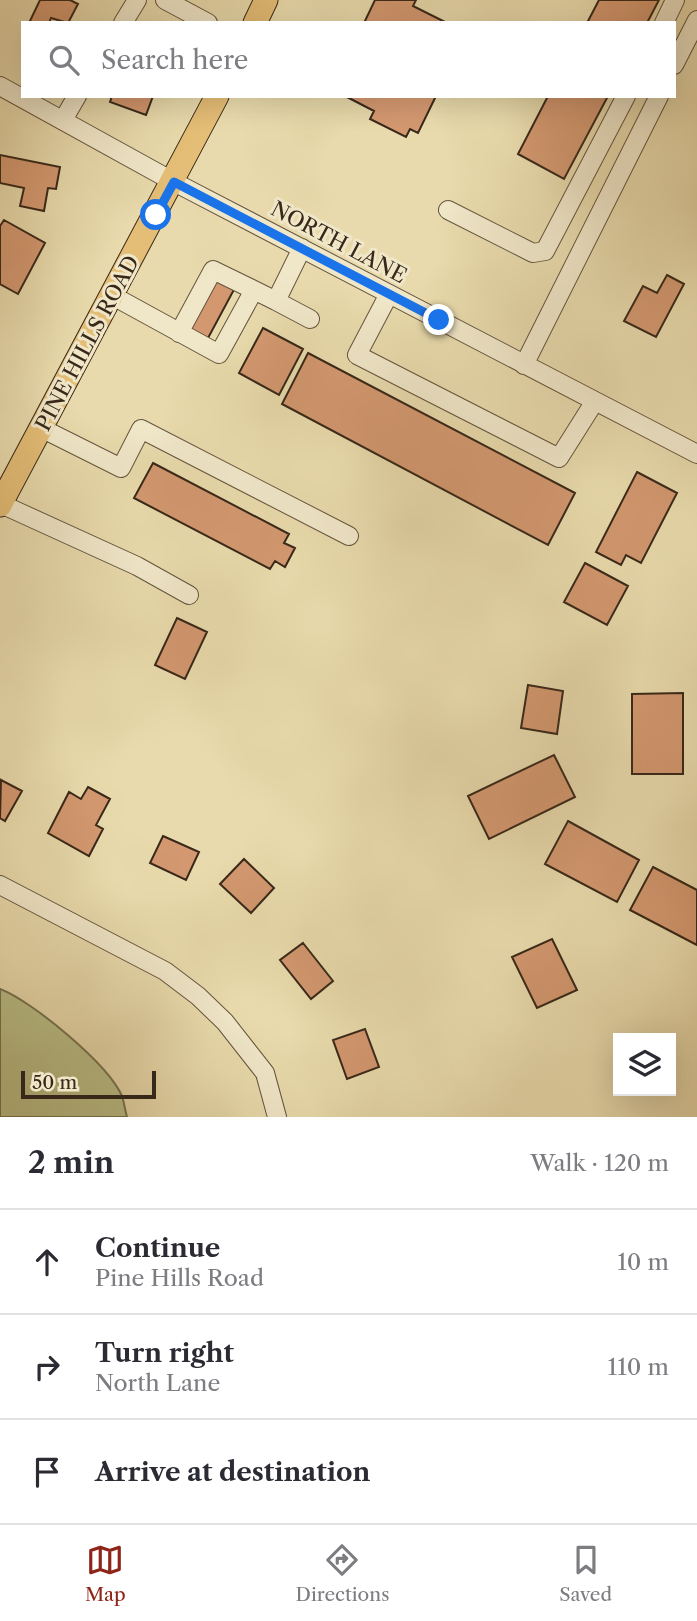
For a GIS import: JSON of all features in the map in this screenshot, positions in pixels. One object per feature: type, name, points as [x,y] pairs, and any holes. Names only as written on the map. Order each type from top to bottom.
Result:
[{"type":"main road","points":[[256,21],[266,0]]},
{"type":"main road","name":"PINE HILLS ROAD","points":[[0,504],[217,98]]},
{"type":"street","points":[[124,21],[137,0]]},
{"type":"street","points":[[165,0],[204,21]]},
{"type":"street","points":[[665,21],[676,0]]},
{"type":"street","points":[[676,61],[697,20]]},
{"type":"street","name":"NORTH LANE","points":[[0,86],[21,97]]},
{"type":"street","name":"NORTH LANE","points":[[22,98],[174,182],[697,454]]},
{"type":"street","points":[[63,120],[76,98]]},
{"type":"street","points":[[448,210],[533,253],[545,251],[625,98]]},
{"type":"street","points":[[524,365],[658,98]]},
{"type":"street","points":[[276,302],[302,248]]},
{"type":"street","points":[[179,333],[213,270],[310,318]]},
{"type":"street","points":[[113,296],[219,354],[254,290]]},
{"type":"street","points":[[389,294],[357,355],[559,458],[595,401]]},
{"type":"street","points":[[41,428],[121,468],[141,429],[349,536]]},
{"type":"street","points":[[0,504],[136,566],[189,595]]},
{"type":"street","points":[[0,885],[165,971],[198,996],[225,1022],[265,1073],[277,1117]]},
{"type":"green space","points":[[0,989],[31,1006],[68,1035],[102,1067],[122,1096],[127,1117],[0,1117]]},
{"type":"building","points":[[40,0],[70,0],[78,4],[69,21],[51,18],[50,21],[30,21]]},
{"type":"building","points":[[375,0],[416,0],[413,6],[443,21],[365,21]]},
{"type":"building","points":[[599,0],[659,0],[648,21],[588,21]]},
{"type":"building","points":[[111,98],[152,98],[146,115],[110,102]]},
{"type":"building","points":[[349,98],[435,98],[418,133],[410,129],[406,137],[370,119],[374,111]]},
{"type":"building","points":[[547,98],[607,98],[564,179],[518,154]]},
{"type":"building","points":[[0,155],[60,167],[56,189],[48,188],[44,211],[20,206],[24,188],[0,183]]},
{"type":"building","points":[[4,220],[45,243],[18,294],[0,284],[0,226]]},
{"type":"building","points":[[218,274],[237,284],[207,340],[188,330]]},
{"type":"building","points":[[667,275],[684,284],[656,337],[624,321],[643,286],[657,293]]},
{"type":"building","points":[[263,328],[303,349],[279,395],[239,373]]},
{"type":"building","points":[[308,353],[575,493],[548,545],[282,404]]},
{"type":"building","points":[[153,463],[289,534],[284,543],[295,548],[285,567],[275,561],[270,569],[134,498]]},
{"type":"building","points":[[637,472],[677,493],[641,563],[626,555],[621,565],[596,552]]},
{"type":"building","points":[[585,563],[628,586],[607,625],[564,602]]},
{"type":"building","points":[[177,618],[207,632],[185,679],[155,665]]},
{"type":"building","points":[[528,685],[563,691],[557,734],[521,728]]},
{"type":"building","points":[[683,693],[683,774],[632,774],[632,694]]},
{"type":"building","points":[[554,755],[575,797],[489,839],[468,796]]},
{"type":"building","points":[[1,780],[22,791],[5,821],[0,818]]},
{"type":"building","points":[[88,787],[110,799],[96,825],[103,829],[89,856],[48,833],[69,792],[81,799]]},
{"type":"building","points":[[568,821],[639,860],[617,902],[545,864]]},
{"type":"building","points":[[163,836],[199,852],[186,880],[150,863]]},
{"type":"building","points":[[244,859],[274,888],[251,913],[220,884]]},
{"type":"building","points":[[653,867],[697,890],[697,945],[630,910]]},
{"type":"building","points":[[552,939],[577,990],[537,1008],[512,957]]},
{"type":"building","points":[[303,943],[333,981],[311,999],[280,960]]},
{"type":"building","points":[[365,1029],[379,1067],[347,1079],[333,1040]]},
{"type":"route","points":[[156,215],[174,182],[439,320]]}]
